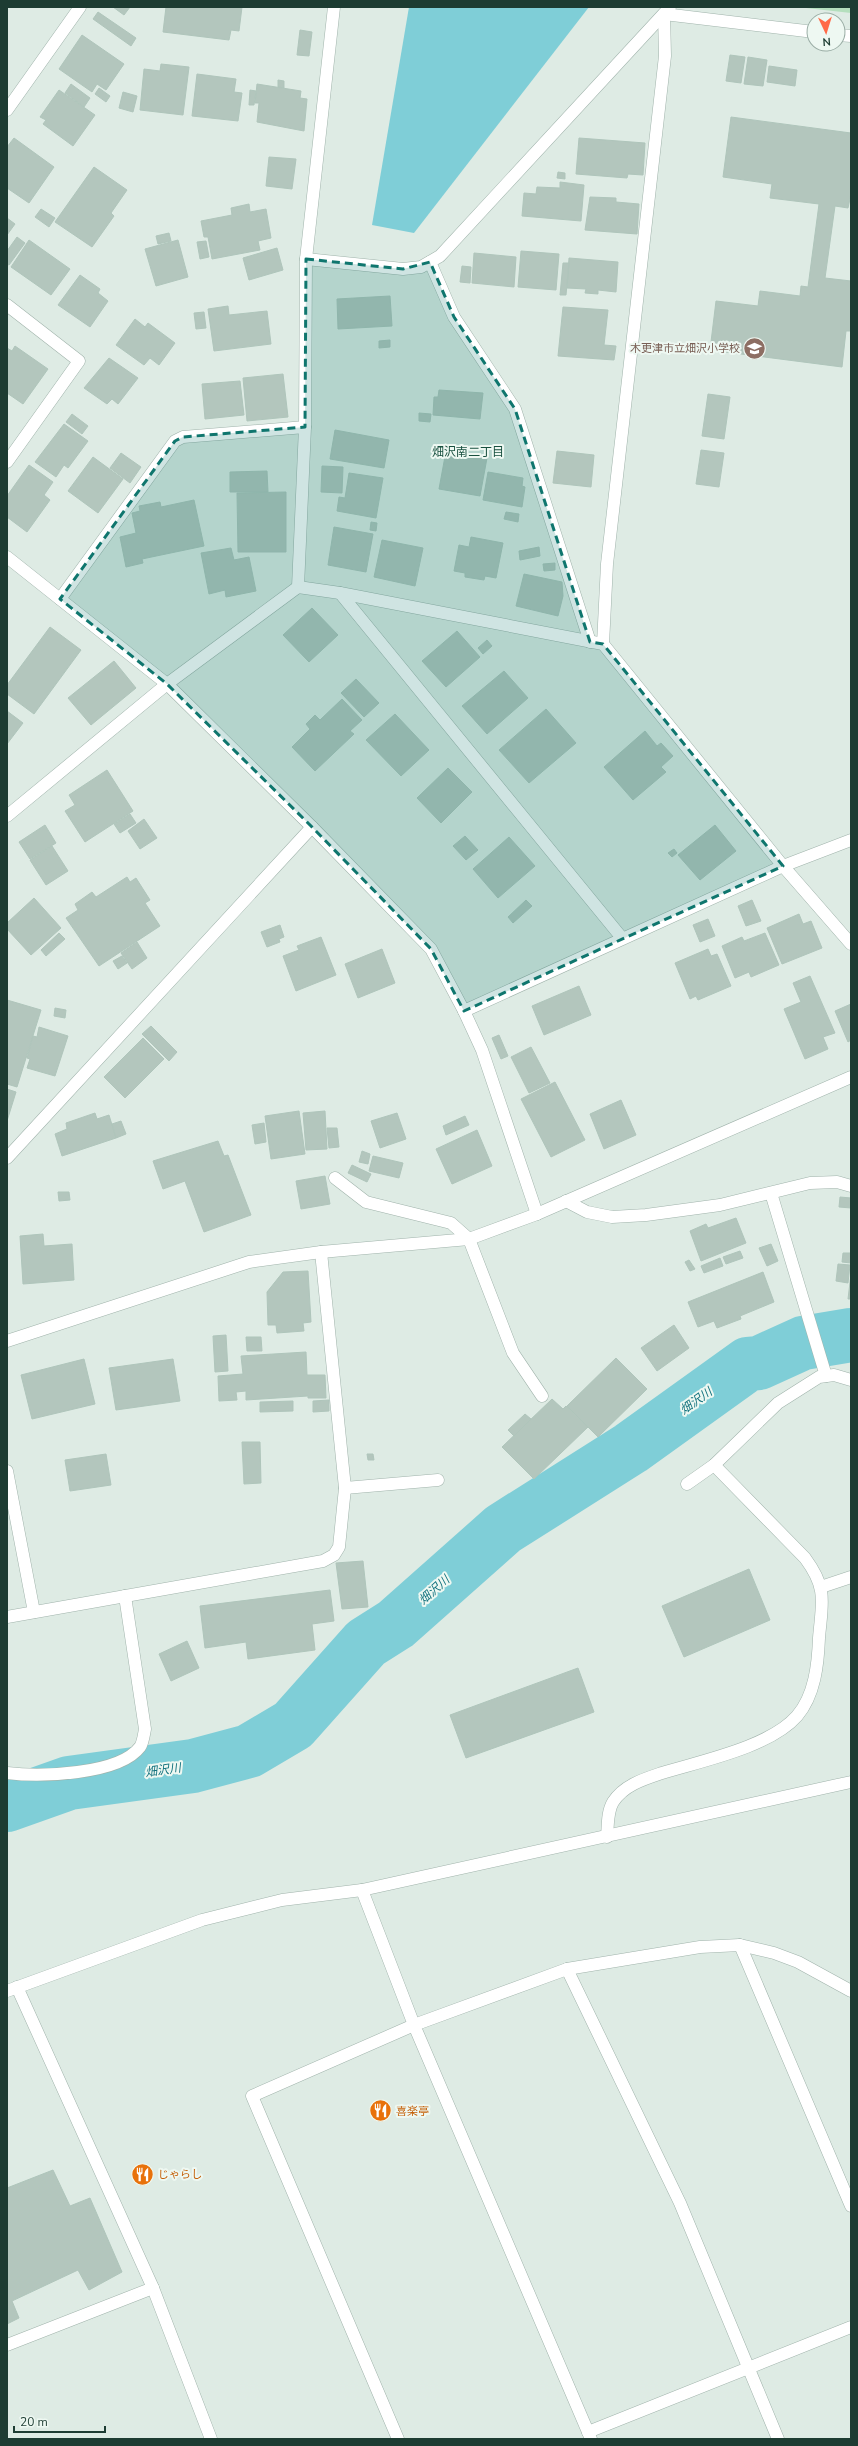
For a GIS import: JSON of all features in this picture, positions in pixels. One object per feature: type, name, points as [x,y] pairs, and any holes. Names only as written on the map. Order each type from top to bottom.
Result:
[{"type":"street","points":[[7,110],[80,7]]},
{"type":"street","points":[[298,587],[305,427],[306,259],[334,7]]},
{"type":"street","points":[[306,259],[403,269],[421,266],[430,262],[448,248],[667,11]]},
{"type":"street","points":[[667,11],[806,31]]},
{"type":"street","points":[[667,11],[665,56],[607,564],[603,644],[782,866],[851,944]]},
{"type":"street","points":[[430,262],[454,317],[515,409],[590,642]]},
{"type":"street","points":[[7,304],[80,360],[7,462]]},
{"type":"street","points":[[60,599],[175,441],[183,436],[305,427]]},
{"type":"street","points":[[7,557],[167,684],[312,827],[431,949],[464,1011],[482,1050],[537,1214]]},
{"type":"street","points":[[7,816],[167,684],[298,587],[340,593],[603,644]]},
{"type":"street","points":[[340,593],[622,938]]},
{"type":"street","points":[[7,1158],[312,827]]},
{"type":"street","points":[[464,1011],[782,866],[851,840]]},
{"type":"street","points":[[7,1341],[249,1262],[321,1252],[469,1240],[537,1214],[851,1077]]},
{"type":"street","points":[[335,1178],[366,1202],[451,1223],[469,1240],[513,1353],[542,1396]]},
{"type":"street","points":[[566,1201],[586,1212],[612,1217],[646,1216],[720,1205],[810,1183],[837,1182],[851,1186]]},
{"type":"street","points":[[771,1193],[826,1376]]},
{"type":"street","points":[[7,1617],[323,1561],[334,1556],[339,1547],[345,1488],[321,1252]]},
{"type":"street","points":[[686,1484],[714,1465],[778,1403],[820,1377],[834,1375],[851,1380]]},
{"type":"street","points":[[607,1837],[608,1819],[613,1802],[626,1788],[646,1778],[753,1744],[784,1729],[798,1715],[807,1699],[817,1670],[821,1587],[818,1575],[805,1558],[714,1465]]},
{"type":"street","points":[[7,1471],[34,1612]]},
{"type":"street","points":[[345,1488],[438,1480]]},
{"type":"street","points":[[821,1587],[851,1577]]},
{"type":"street","points":[[7,1773],[40,1774],[86,1772],[124,1759],[141,1746],[145,1729],[125,1596]]},
{"type":"street","points":[[211,2439],[153,2288],[12,1989],[202,1920],[282,1900],[362,1890],[851,1782]]},
{"type":"street","points":[[362,1890],[414,2025],[590,2435],[851,2327]]},
{"type":"street","points":[[398,2439],[252,2096],[414,2025],[567,1969],[685,1949],[740,1945],[798,1962],[851,1991]]},
{"type":"street","points":[[740,1945],[851,2206]]},
{"type":"street","points":[[567,1969],[680,2203],[778,2439]]},
{"type":"street","points":[[7,2345],[153,2288]]},
{"type":"highlighted area","points":[[306,259],[403,269],[430,262],[454,317],[515,409],[590,642],[603,644],[783,866],[464,1011],[431,949],[312,827],[167,684],[60,599],[175,441],[183,437],[305,427]]},
{"type":"green space","points":[[797,7],[851,7],[851,13]]},
{"type":"water","points":[[409,7],[589,7],[414,233],[372,225]]},
{"type":"building","points":[[113,7],[130,7],[124,15]]},
{"type":"building","points":[[166,7],[242,7],[239,31],[231,30],[229,40],[163,32]]},
{"type":"building","points":[[98,12],[136,38],[131,46],[93,19]]},
{"type":"building","points":[[300,30],[312,32],[309,56],[297,55]]},
{"type":"building","points":[[82,35],[124,64],[106,90],[97,84],[92,92],[59,69]]},
{"type":"building","points":[[730,55],[745,57],[741,83],[726,81]]},
{"type":"building","points":[[748,57],[767,60],[763,86],[744,84]]},
{"type":"building","points":[[161,64],[189,67],[183,115],[140,110],[144,69],[160,71]]},
{"type":"building","points":[[769,66],[797,70],[795,86],[767,82]]},
{"type":"building","points":[[197,74],[236,79],[234,92],[242,93],[238,121],[192,116]]},
{"type":"building","points":[[278,80],[284,81],[284,88],[278,87]]},
{"type":"building","points":[[71,84],[90,98],[84,107],[65,93]]},
{"type":"building","points":[[257,84],[301,91],[300,98],[307,99],[304,131],[257,122],[259,103],[255,103]]},
{"type":"building","points":[[99,88],[110,96],[106,102],[95,94]]},
{"type":"building","points":[[59,90],[95,115],[73,146],[43,124],[46,120],[40,117]]},
{"type":"building","points":[[250,90],[256,91],[254,105],[249,105]]},
{"type":"building","points":[[123,92],[137,96],[133,112],[119,108]]},
{"type":"building","points":[[731,117],[851,133],[851,194],[848,208],[835,206],[825,278],[851,281],[851,331],[846,331],[842,367],[710,350],[716,301],[758,306],[760,291],[800,296],[801,286],[808,287],[819,204],[770,198],[772,184],[723,177]]},
{"type":"building","points":[[14,138],[54,167],[29,203],[7,188],[7,147]]},
{"type":"building","points":[[579,138],[645,143],[643,175],[628,174],[627,178],[576,174]]},
{"type":"building","points":[[269,157],[296,159],[292,189],[266,186]]},
{"type":"building","points":[[94,167],[127,190],[111,213],[114,216],[92,247],[55,222]]},
{"type":"building","points":[[558,172],[565,173],[565,179],[557,178]]},
{"type":"building","points":[[560,182],[584,185],[581,221],[522,216],[524,193],[536,194],[537,187],[560,188]]},
{"type":"building","points":[[590,197],[616,198],[616,202],[639,204],[637,234],[585,230]]},
{"type":"building","points":[[249,204],[250,212],[266,209],[271,238],[258,241],[260,250],[212,259],[208,237],[204,237],[201,221],[232,215],[231,208]]},
{"type":"building","points":[[41,209],[55,218],[49,227],[35,217]]},
{"type":"building","points":[[7,218],[15,224],[7,235]]},
{"type":"building","points":[[169,233],[171,241],[158,244],[156,236]]},
{"type":"building","points":[[17,237],[25,243],[9,265],[7,264],[7,251]]},
{"type":"building","points":[[29,240],[70,269],[51,295],[11,267]]},
{"type":"building","points":[[178,240],[188,277],[156,286],[145,249]]},
{"type":"building","points":[[206,241],[209,257],[200,259],[197,242]]},
{"type":"building","points":[[277,248],[283,270],[249,280],[243,258]]},
{"type":"building","points":[[521,251],[559,254],[556,290],[518,287]]},
{"type":"building","points":[[474,253],[516,257],[514,287],[472,283]]},
{"type":"building","points":[[569,258],[618,262],[616,292],[598,290],[598,294],[585,293],[586,289],[567,288]]},
{"type":"building","points":[[563,263],[569,263],[566,295],[560,295]]},
{"type":"building","points":[[462,266],[471,267],[470,283],[460,282]]},
{"type":"building","points":[[80,275],[100,289],[98,293],[108,301],[90,327],[58,305]]},
{"type":"building","points":[[390,296],[392,326],[338,329],[337,299]]},
{"type":"building","points":[[228,306],[229,315],[267,311],[271,344],[214,351],[208,309]]},
{"type":"building","points":[[563,307],[608,310],[604,345],[616,346],[614,360],[558,356]]},
{"type":"building","points":[[204,312],[206,328],[196,329],[194,313]]},
{"type":"building","points":[[135,319],[145,327],[148,323],[175,343],[159,365],[150,358],[144,365],[116,345]]},
{"type":"building","points":[[390,340],[390,347],[379,348],[379,341]]},
{"type":"building","points":[[15,346],[48,369],[23,404],[7,393],[7,348],[12,351]]},
{"type":"building","points":[[109,358],[138,378],[118,404],[112,399],[107,404],[84,388]]},
{"type":"building","points":[[283,374],[288,417],[247,421],[243,378]]},
{"type":"building","points":[[240,381],[244,415],[205,419],[202,384]]},
{"type":"building","points":[[439,390],[483,393],[480,419],[433,415],[434,397],[438,397]]},
{"type":"building","points":[[708,394],[730,397],[724,439],[702,436]]},
{"type":"building","points":[[419,413],[431,414],[430,422],[419,421]]},
{"type":"building","points":[[72,414],[88,426],[82,434],[66,422]]},
{"type":"building","points":[[64,424],[88,441],[68,468],[64,465],[56,477],[35,462]]},
{"type":"building","points":[[335,430],[389,440],[384,468],[330,459]]},
{"type":"building","points":[[701,450],[724,453],[719,487],[696,484]]},
{"type":"building","points":[[446,451],[487,458],[480,496],[439,489]]},
{"type":"building","points":[[557,451],[594,455],[591,487],[553,483]]},
{"type":"building","points":[[121,453],[141,467],[130,483],[110,468]]},
{"type":"building","points":[[93,457],[123,479],[98,513],[68,491]]},
{"type":"building","points":[[29,465],[53,482],[44,495],[50,500],[27,532],[7,517],[7,496]]},
{"type":"building","points":[[322,466],[343,467],[342,493],[321,492]]},
{"type":"building","points":[[267,471],[268,492],[230,492],[230,472]]},
{"type":"building","points":[[488,472],[523,478],[522,486],[525,487],[522,507],[483,500]]},
{"type":"building","points":[[349,473],[383,478],[376,518],[337,511],[339,497],[345,498]]},
{"type":"building","points":[[286,492],[286,552],[238,552],[237,493]]},
{"type":"building","points":[[194,500],[204,546],[142,559],[143,563],[126,567],[120,537],[136,533],[132,513],[140,511],[139,506],[160,502],[161,507]]},
{"type":"building","points":[[506,512],[519,514],[518,522],[504,519]]},
{"type":"building","points":[[371,522],[377,523],[376,531],[370,530]]},
{"type":"building","points":[[334,527],[373,534],[366,572],[328,565]]},
{"type":"building","points":[[471,537],[503,543],[496,578],[485,576],[484,580],[465,577],[465,573],[454,571],[459,545],[469,547]]},
{"type":"building","points":[[382,540],[423,548],[415,586],[374,577]]},
{"type":"building","points":[[539,547],[540,556],[520,560],[519,551]]},
{"type":"building","points":[[231,548],[234,560],[249,557],[256,591],[226,597],[225,590],[209,594],[201,553]]},
{"type":"building","points":[[555,563],[555,570],[544,571],[543,564]]},
{"type":"building","points":[[524,574],[562,582],[563,596],[558,616],[516,606]]},
{"type":"building","points":[[312,608],[338,635],[309,662],[283,635]]},
{"type":"building","points":[[50,627],[81,650],[34,714],[7,694],[7,685]]},
{"type":"building","points":[[457,631],[480,657],[446,687],[422,661]]},
{"type":"building","points":[[487,640],[492,646],[483,654],[478,648]]},
{"type":"building","points":[[114,661],[136,688],[91,725],[68,698]]},
{"type":"building","points":[[504,671],[528,698],[487,734],[462,706]]},
{"type":"building","points":[[356,679],[379,703],[364,717],[341,693]]},
{"type":"building","points":[[342,699],[362,720],[350,731],[354,734],[315,771],[292,747],[310,729],[306,724],[315,715],[320,720]]},
{"type":"building","points":[[546,709],[576,743],[529,783],[499,750]]},
{"type":"building","points":[[7,711],[23,723],[7,744]]},
{"type":"building","points":[[395,714],[429,750],[401,776],[366,740]]},
{"type":"building","points":[[645,731],[657,746],[661,743],[673,756],[661,767],[666,772],[633,800],[604,767]]},
{"type":"building","points":[[448,768],[472,792],[441,823],[417,798]]},
{"type":"building","points":[[107,770],[133,811],[85,842],[65,811],[75,805],[69,795]]},
{"type":"building","points":[[130,814],[136,823],[120,833],[114,824]]},
{"type":"building","points":[[144,819],[157,838],[140,849],[128,831]]},
{"type":"building","points":[[45,825],[56,843],[30,859],[19,842]]},
{"type":"building","points":[[715,825],[736,851],[700,880],[678,855]]},
{"type":"building","points":[[465,836],[478,850],[466,860],[453,846]]},
{"type":"building","points":[[509,837],[535,866],[498,898],[473,869]]},
{"type":"building","points":[[52,846],[68,871],[46,885],[30,860]]},
{"type":"building","points":[[674,849],[677,853],[672,857],[668,853]]},
{"type":"building","points":[[127,877],[130,882],[136,878],[150,900],[145,903],[160,926],[99,966],[66,918],[78,910],[75,904],[92,892],[96,897]]},
{"type":"building","points":[[34,898],[61,928],[31,955],[7,929],[7,923]]},
{"type":"building","points":[[526,900],[532,906],[513,923],[508,917]]},
{"type":"building","points":[[752,900],[761,921],[746,926],[738,906]]},
{"type":"building","points":[[799,914],[803,924],[811,921],[822,948],[782,964],[767,928]]},
{"type":"building","points":[[708,919],[715,936],[700,942],[693,925]]},
{"type":"building","points":[[280,925],[284,937],[279,939],[280,942],[267,947],[261,932]]},
{"type":"building","points":[[59,933],[65,939],[46,956],[41,950]]},
{"type":"building","points":[[765,933],[779,965],[751,977],[749,972],[735,978],[722,946],[742,937],[744,941]]},
{"type":"building","points":[[321,937],[336,975],[296,991],[283,956],[299,950],[297,946]]},
{"type":"building","points":[[137,942],[147,958],[132,969],[121,953]]},
{"type":"building","points":[[382,949],[395,983],[358,998],[345,964]]},
{"type":"building","points":[[708,949],[711,956],[717,954],[731,986],[698,1000],[696,996],[690,999],[675,963]]},
{"type":"building","points":[[122,956],[127,963],[118,969],[113,961]]},
{"type":"building","points":[[810,976],[835,1033],[823,1037],[828,1049],[805,1059],[784,1009],[801,1002],[793,983]]},
{"type":"building","points":[[579,986],[591,1015],[544,1035],[532,1006]]},
{"type":"building","points":[[7,1000],[41,1010],[17,1087],[7,1084]]},
{"type":"building","points":[[851,1004],[851,1040],[848,1042],[835,1011]]},
{"type":"building","points":[[55,1008],[66,1010],[65,1018],[54,1016]]},
{"type":"building","points":[[151,1026],[177,1052],[169,1061],[142,1034]]},
{"type":"building","points":[[39,1027],[68,1036],[55,1076],[27,1068],[30,1059],[27,1058],[33,1036],[37,1037]]},
{"type":"building","points":[[499,1035],[508,1056],[501,1059],[492,1038]]},
{"type":"building","points":[[143,1038],[164,1059],[125,1098],[104,1077]]},
{"type":"building","points":[[531,1047],[550,1083],[529,1093],[511,1057]]},
{"type":"building","points":[[555,1082],[585,1140],[551,1157],[521,1099]]},
{"type":"building","points":[[7,1089],[16,1092],[7,1121]]},
{"type":"building","points":[[621,1100],[636,1135],[604,1149],[590,1114]]},
{"type":"building","points":[[299,1111],[305,1154],[271,1159],[265,1116]]},
{"type":"building","points":[[325,1111],[327,1149],[306,1150],[303,1113]]},
{"type":"building","points":[[95,1113],[97,1119],[109,1115],[116,1138],[62,1156],[55,1134],[67,1129],[66,1123]]},
{"type":"building","points":[[397,1113],[406,1139],[380,1148],[371,1121]]},
{"type":"building","points":[[465,1116],[469,1125],[446,1135],[443,1126]]},
{"type":"building","points":[[121,1121],[126,1134],[116,1138],[112,1124]]},
{"type":"building","points":[[264,1123],[266,1142],[255,1144],[252,1125]]},
{"type":"building","points":[[327,1128],[337,1128],[339,1147],[329,1148]]},
{"type":"building","points":[[477,1130],[492,1166],[452,1184],[436,1149]]},
{"type":"building","points":[[218,1141],[224,1156],[228,1155],[251,1215],[204,1232],[185,1181],[163,1189],[153,1161]]},
{"type":"building","points":[[362,1151],[370,1154],[368,1164],[359,1162]]},
{"type":"building","points":[[373,1156],[403,1163],[399,1178],[369,1171]]},
{"type":"building","points":[[352,1165],[371,1174],[367,1182],[348,1173]]},
{"type":"building","points":[[325,1176],[330,1204],[301,1209],[296,1181]]},
{"type":"building","points":[[58,1192],[69,1192],[70,1200],[59,1201]]},
{"type":"building","points":[[840,1197],[851,1198],[851,1208],[839,1207]]},
{"type":"building","points":[[736,1218],[746,1243],[701,1261],[690,1231],[706,1224],[708,1228]]},
{"type":"building","points":[[43,1234],[44,1246],[72,1244],[74,1280],[23,1284],[20,1236]]},
{"type":"building","points":[[771,1244],[778,1261],[767,1266],[759,1248]]},
{"type":"building","points":[[740,1251],[743,1258],[726,1264],[723,1257]]},
{"type":"building","points":[[843,1253],[851,1253],[851,1263],[842,1262]]},
{"type":"building","points":[[720,1258],[723,1266],[704,1273],[701,1266]]},
{"type":"building","points":[[689,1260],[695,1269],[690,1271],[685,1262]]},
{"type":"building","points":[[838,1264],[850,1265],[848,1283],[836,1281]]},
{"type":"building","points":[[308,1271],[311,1322],[303,1323],[304,1331],[277,1333],[276,1325],[268,1325],[267,1292],[283,1272]]},
{"type":"building","points":[[763,1272],[774,1302],[740,1316],[741,1319],[717,1328],[714,1321],[698,1327],[688,1302]]},
{"type":"building","points":[[851,1274],[851,1299],[848,1299]]},
{"type":"building","points":[[674,1325],[689,1348],[657,1371],[641,1348]]},
{"type":"building","points":[[226,1335],[228,1371],[215,1372],[213,1336]]},
{"type":"building","points":[[246,1337],[261,1337],[262,1351],[247,1351]]},
{"type":"building","points":[[306,1352],[307,1375],[325,1375],[326,1398],[308,1398],[308,1396],[246,1400],[246,1391],[236,1392],[237,1400],[219,1401],[218,1376],[243,1374],[241,1356]]},
{"type":"building","points":[[616,1358],[647,1389],[598,1437],[567,1406]]},
{"type":"building","points":[[84,1359],[95,1404],[32,1419],[21,1375]]},
{"type":"building","points":[[173,1359],[180,1401],[116,1410],[109,1368]]},
{"type":"building","points":[[552,1399],[563,1409],[566,1406],[588,1427],[534,1479],[502,1447]]},
{"type":"building","points":[[329,1400],[329,1411],[313,1412],[313,1401]]},
{"type":"building","points":[[293,1401],[293,1411],[260,1412],[260,1402]]},
{"type":"building","points":[[525,1414],[531,1419],[514,1436],[508,1430]]},
{"type":"building","points":[[242,1442],[260,1442],[261,1483],[244,1484]]},
{"type":"building","points":[[106,1454],[111,1485],[70,1491],[65,1460]]},
{"type":"building","points":[[367,1454],[373,1454],[374,1460],[368,1460]]},
{"type":"building","points":[[363,1561],[368,1607],[342,1609],[336,1563]]},
{"type":"building","points":[[749,1569],[770,1620],[684,1657],[662,1606]]},
{"type":"building","points":[[330,1590],[334,1621],[312,1624],[315,1650],[248,1659],[246,1642],[205,1648],[200,1606]]},
{"type":"building","points":[[187,1641],[199,1668],[171,1681],[159,1654]]},
{"type":"building","points":[[578,1668],[594,1712],[466,1758],[450,1715]]},
{"type":"building","points":[[53,2170],[70,2206],[90,2198],[122,2272],[89,2290],[78,2270],[12,2301],[19,2318],[7,2324],[7,2188]]},
{"type":"waterway","name":"畑沢川","points":[[7,1805],[69,1783],[193,1766],[249,1751],[293,1725],[366,1643],[396,1624],[503,1529],[631,1448],[748,1364],[759,1363],[803,1343],[851,1335]]},
{"type":"place","name":"木更津市立畑沢小学校","points":[[755,348]]},
{"type":"place","name":"喜楽亭","points":[[380,2111]]},
{"type":"place","name":"じゃらし","points":[[142,2174]]},
{"type":"district","name":"畑沢南二丁目","points":[[468,452]]}]
